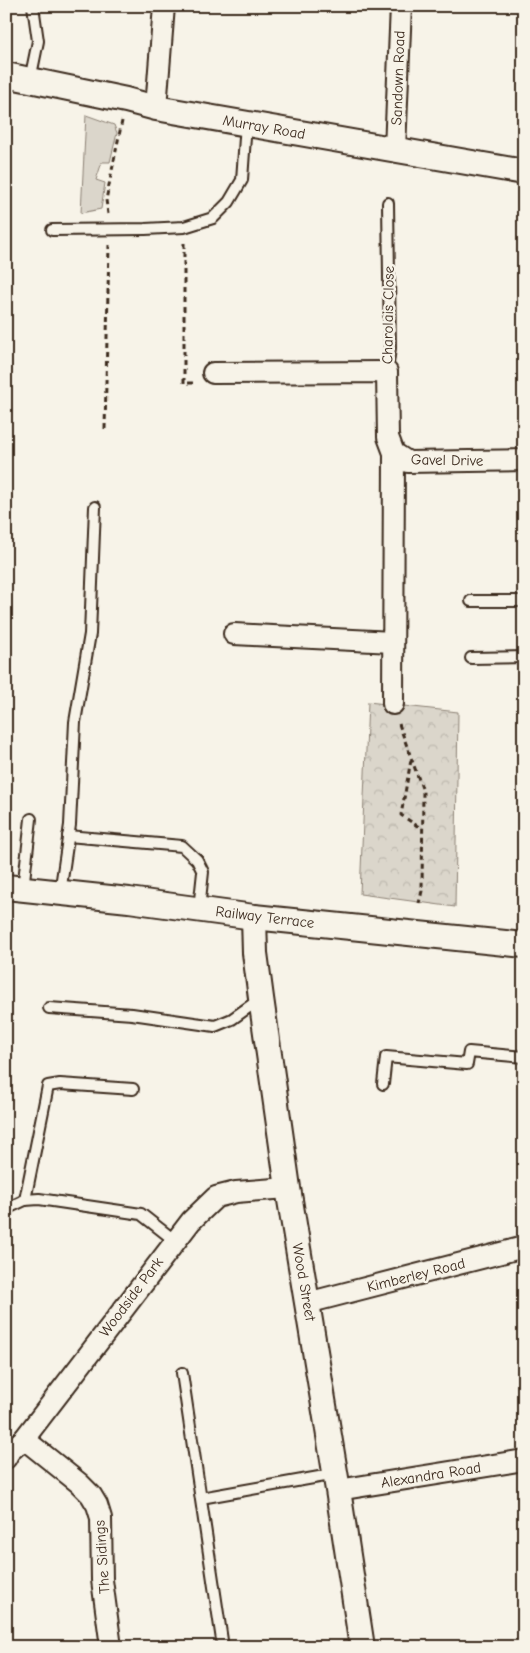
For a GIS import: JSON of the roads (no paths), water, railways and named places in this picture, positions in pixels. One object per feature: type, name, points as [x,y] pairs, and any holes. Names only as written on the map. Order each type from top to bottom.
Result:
[{"type":"street","points":[[156,108],[164,6]]},
{"type":"street","name":"Sandown Road","points":[[395,149],[401,6]]},
{"type":"street","name":"Murray Road","points":[[6,75],[156,108],[524,172]]},
{"type":"street","name":"Charolais Close","points":[[212,373],[387,372]]},
{"type":"street","name":"Gavel Drive","points":[[387,372],[388,437],[394,453],[408,462],[524,460]]},
{"type":"street","points":[[392,704],[394,453]]},
{"type":"street","points":[[234,634],[393,642]]},
{"type":"street","name":"Railway Terrace","points":[[14,888],[254,917],[524,945]]},
{"type":"street","name":"Wood Street","points":[[254,917],[261,998],[288,1188],[337,1482],[362,1647]]},
{"type":"street","name":"Woodside Park","points":[[12,1450],[191,1220],[216,1197],[236,1192],[288,1188]]},
{"type":"street","name":"Kimberley Road","points":[[307,1303],[524,1247]]},
{"type":"street","name":"The Sidings","points":[[12,1450],[79,1483],[91,1495],[97,1505],[101,1518],[102,1580],[111,1647]]},
{"type":"street","name":"Alexandra Road","points":[[337,1482],[524,1460]]},
{"type":"lane","points":[[30,80],[38,41],[33,6]]},
{"type":"lane","points":[[52,230],[184,227],[213,218],[229,202],[242,180],[246,123]]},
{"type":"lane","name":"Charolais Close","points":[[387,372],[390,348],[388,203]]},
{"type":"lane","points":[[60,893],[68,836],[75,722],[90,634],[95,507]]},
{"type":"lane","points":[[472,601],[524,601]]},
{"type":"lane","points":[[471,658],[524,657]]},
{"type":"lane","points":[[14,888],[31,818]]},
{"type":"lane","points":[[68,836],[182,846],[197,860],[202,868],[199,910]]},
{"type":"lane","points":[[48,1008],[132,1014],[215,1026],[232,1019],[261,998]]},
{"type":"lane","points":[[383,1084],[386,1057],[467,1064],[469,1052],[524,1056]]},
{"type":"lane","points":[[25,1200],[48,1086],[60,1084],[133,1089]]},
{"type":"lane","points":[[6,1214],[8,1208],[25,1200],[39,1199],[141,1214],[174,1240]]},
{"type":"lane","points":[[182,1373],[223,1647]]},
{"type":"lane","points":[[201,1498],[337,1482]]}]
